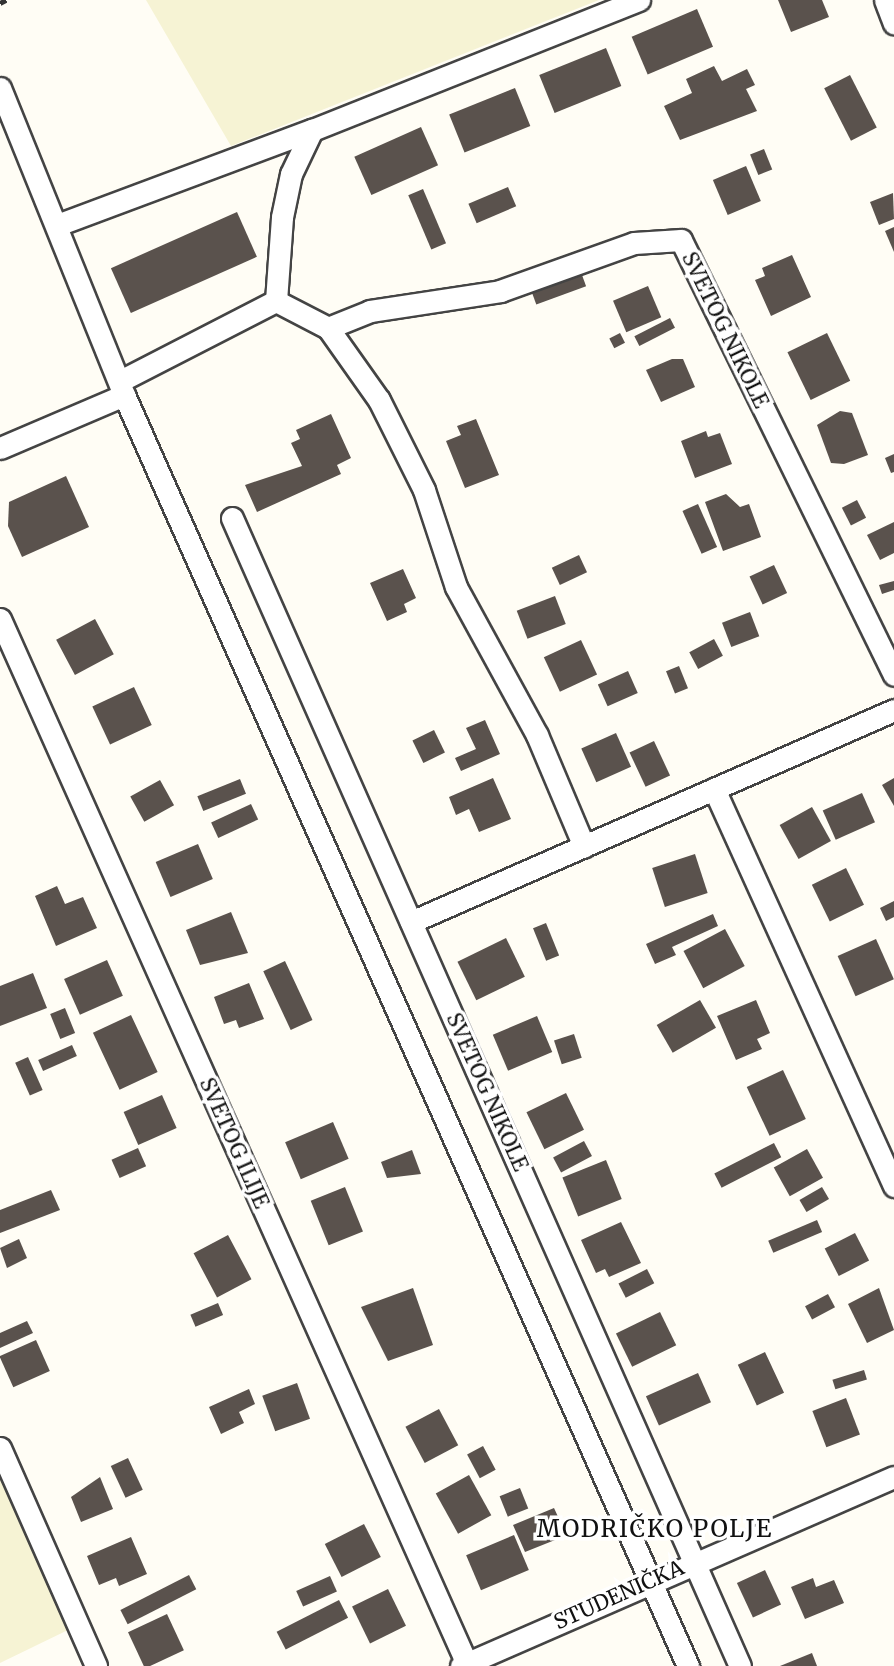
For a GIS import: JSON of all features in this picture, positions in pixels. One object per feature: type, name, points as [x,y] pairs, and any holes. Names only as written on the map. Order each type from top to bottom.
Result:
[{"type":"street","points":[[60,224],[312,130],[639,0]]},
{"type":"street","points":[[885,0],[894,23]]},
{"type":"street","points":[[0,88],[60,224],[123,388],[688,1666]]},
{"type":"street","points":[[276,301],[282,217],[291,174],[312,130]]},
{"type":"street","name":"SVETOG NIKOLE","points":[[328,328],[370,311],[500,291],[634,243],[681,240],[894,675]]},
{"type":"street","points":[[276,301],[328,328],[396,434],[424,490],[456,587],[537,735],[584,846]]},
{"type":"street","points":[[0,448],[123,388],[276,301]]},
{"type":"street","name":"SVETOG NIKOLE","points":[[232,519],[740,1666]]},
{"type":"street","name":"SVETOG ILIJE","points":[[0,620],[465,1665]]},
{"type":"street","points":[[411,922],[894,710]]},
{"type":"street","points":[[714,789],[894,1186]]},
{"type":"street","points":[[0,1448],[96,1666]]},
{"type":"street","name":"STUDENIČKA","points":[[465,1665],[695,1561],[894,1477]]},
{"type":"path","points":[[0,3],[6,0]]},
{"type":"shaded area","points":[[146,0],[599,0],[231,146]]},
{"type":"shaded area","points":[[0,1478],[68,1630],[0,1663]]},
{"type":"building","points":[[778,0],[822,0],[829,17],[791,32]]},
{"type":"building","points":[[697,9],[713,47],[648,74],[632,37]]},
{"type":"building","points":[[606,48],[621,86],[555,113],[539,75]]},
{"type":"building","points":[[714,66],[722,81],[747,69],[755,85],[746,89],[757,111],[680,140],[664,106],[692,93],[686,79]]},
{"type":"building","points":[[850,75],[877,128],[851,141],[824,88]]},
{"type":"building","points":[[515,88],[530,126],[465,153],[449,115]]},
{"type":"building","points":[[421,127],[438,165],[371,195],[354,157]]},
{"type":"building","points":[[764,149],[772,169],[758,175],[750,155]]},
{"type":"building","points":[[746,166],[761,201],[728,215],[713,180]]},
{"type":"building","points":[[508,187],[516,206],[477,223],[468,204]]},
{"type":"building","points":[[423,189],[446,243],[431,250],[408,195]]},
{"type":"building","points":[[893,193],[894,219],[879,225],[870,202]]},
{"type":"building","points":[[237,212],[257,257],[131,313],[111,268]]},
{"type":"building","points":[[894,227],[894,252],[885,231]]},
{"type":"building","points":[[792,255],[811,297],[771,316],[755,280],[765,276],[762,268]]},
{"type":"building","points":[[582,275],[586,286],[536,304],[532,293]]},
{"type":"building","points":[[648,286],[661,317],[626,332],[613,301]]},
{"type":"building","points":[[670,318],[675,328],[639,346],[634,336]]},
{"type":"building","points":[[620,333],[625,343],[614,348],[609,338]]},
{"type":"building","points":[[827,333],[850,381],[811,400],[787,352]]},
{"type":"building","points":[[672,359],[683,359],[695,387],[661,402],[646,370]]},
{"type":"building","points":[[840,411],[852,413],[868,455],[844,464],[831,463],[817,425]]},
{"type":"building","points":[[331,414],[351,458],[337,465],[341,474],[257,512],[245,485],[302,466],[291,443],[300,439],[296,430]]},
{"type":"building","points":[[476,419],[499,475],[465,488],[446,441],[461,435],[457,426]]},
{"type":"building","points":[[706,431],[708,437],[720,433],[732,464],[695,478],[681,441]]},
{"type":"building","points":[[894,454],[894,472],[891,473],[885,458]]},
{"type":"building","points":[[66,476],[89,527],[22,557],[8,526],[9,502]]},
{"type":"building","points":[[726,494],[740,507],[749,504],[761,537],[723,551],[705,502]]},
{"type":"building","points":[[857,500],[866,518],[851,526],[842,508]]},
{"type":"building","points":[[698,504],[717,547],[702,554],[682,511]]},
{"type":"building","points":[[894,522],[894,553],[880,560],[867,535]]},
{"type":"building","points":[[579,555],[587,572],[560,585],[552,568]]},
{"type":"building","points":[[774,565],[787,593],[763,605],[750,576]]},
{"type":"building","points":[[403,569],[416,598],[404,604],[407,612],[387,621],[370,583]]},
{"type":"building","points":[[894,581],[894,590],[882,594],[879,585]]},
{"type":"building","points":[[555,596],[566,624],[527,639],[517,611]]},
{"type":"building","points":[[750,612],[759,636],[731,647],[722,623]]},
{"type":"building","points":[[95,619],[114,654],[75,675],[56,640]]},
{"type":"building","points":[[714,639],[723,656],[698,669],[689,652]]},
{"type":"building","points":[[581,640],[597,674],[560,692],[544,657]]},
{"type":"building","points":[[679,666],[688,688],[675,693],[666,671]]},
{"type":"building","points":[[628,671],[638,693],[608,706],[598,684]]},
{"type":"building","points":[[134,687],[152,725],[110,745],[92,706]]},
{"type":"building","points":[[485,720],[500,754],[461,771],[455,758],[476,749],[466,728]]},
{"type":"building","points":[[434,730],[445,752],[423,763],[412,741]]},
{"type":"building","points":[[616,733],[631,767],[596,782],[581,748]]},
{"type":"building","points":[[654,741],[670,775],[646,787],[630,752]]},
{"type":"building","points":[[493,778],[511,819],[479,832],[469,809],[456,815],[449,797]]},
{"type":"building","points":[[894,778],[894,806],[882,785]]},
{"type":"building","points":[[240,779],[246,794],[203,811],[197,796]]},
{"type":"building","points":[[160,780],[174,805],[144,822],[130,796]]},
{"type":"building","points":[[862,793],[875,822],[836,840],[823,810]]},
{"type":"building","points":[[251,804],[258,819],[218,838],[211,823]]},
{"type":"building","points":[[812,807],[831,841],[799,859],[780,825]]},
{"type":"building","points":[[198,844],[213,879],[171,897],[156,862]]},
{"type":"building","points":[[695,854],[708,893],[665,907],[652,868]]},
{"type":"building","points":[[846,868],[864,905],[830,922],[812,885]]},
{"type":"building","points":[[57,886],[65,904],[83,897],[97,928],[56,946],[35,896]]},
{"type":"building","points":[[894,901],[894,917],[886,921],[880,908]]},
{"type":"building","points":[[231,912],[248,953],[200,965],[186,930]]},
{"type":"building","points":[[713,914],[718,926],[672,947],[676,955],[655,964],[646,944]]},
{"type":"building","points":[[546,923],[559,955],[546,961],[533,928]]},
{"type":"building","points":[[725,929],[745,966],[703,988],[684,951]]},
{"type":"building","points":[[506,938],[525,977],[476,1000],[457,962]]},
{"type":"building","points":[[876,939],[894,979],[856,996],[838,956]]},
{"type":"building","points":[[107,960],[123,996],[80,1015],[64,979]]},
{"type":"building","points":[[285,961],[312,1020],[291,1030],[263,971]]},
{"type":"building","points":[[33,973],[47,1008],[0,1026],[0,986]]},
{"type":"building","points":[[249,983],[264,1019],[239,1028],[236,1020],[224,1024],[214,997]]},
{"type":"building","points":[[700,1000],[716,1028],[673,1053],[657,1025]]},
{"type":"building","points":[[756,1000],[770,1033],[757,1039],[762,1049],[736,1060],[717,1016]]},
{"type":"building","points":[[65,1008],[75,1033],[60,1039],[50,1014]]},
{"type":"building","points":[[131,1015],[158,1072],[120,1090],[93,1033]]},
{"type":"building","points":[[537,1016],[552,1052],[508,1071],[493,1035]]},
{"type":"building","points":[[574,1034],[582,1058],[562,1064],[554,1040]]},
{"type":"building","points":[[72,1045],[77,1056],[43,1071],[38,1060]]},
{"type":"building","points":[[28,1057],[43,1090],[30,1096],[15,1063]]},
{"type":"building","points":[[783,1070],[806,1119],[770,1136],[747,1087]]},
{"type":"building","points":[[566,1093],[584,1130],[544,1149],[526,1112]]},
{"type":"building","points":[[162,1095],[177,1128],[138,1145],[124,1112]]},
{"type":"building","points":[[333,1122],[349,1159],[301,1179],[285,1142]]},
{"type":"building","points":[[584,1141],[592,1156],[561,1172],[553,1157]]},
{"type":"building","points":[[774,1143],[781,1157],[722,1188],[714,1173]]},
{"type":"building","points":[[138,1148],[146,1166],[120,1178],[112,1160]]},
{"type":"building","points":[[807,1149],[823,1178],[790,1196],[774,1167]]},
{"type":"building","points":[[412,1150],[421,1174],[387,1178],[381,1162]]},
{"type":"building","points":[[606,1160],[622,1199],[578,1217],[562,1178]]},
{"type":"building","points":[[345,1187],[363,1232],[329,1245],[311,1201]]},
{"type":"building","points":[[822,1187],[829,1199],[806,1212],[799,1200]]},
{"type":"building","points":[[51,1190],[60,1210],[0,1233],[0,1210]]},
{"type":"building","points":[[817,1220],[822,1232],[773,1253],[768,1241]]},
{"type":"building","points":[[621,1222],[641,1263],[609,1277],[605,1269],[596,1273],[581,1240]]},
{"type":"building","points":[[855,1233],[869,1261],[839,1276],[825,1248]]},
{"type":"building","points":[[228,1235],[251,1279],[217,1297],[194,1253]]},
{"type":"building","points":[[19,1239],[27,1258],[7,1268],[0,1248]]},
{"type":"building","points":[[647,1269],[654,1283],[626,1298],[618,1284]]},
{"type":"building","points":[[413,1288],[433,1345],[388,1361],[361,1307]]},
{"type":"building","points":[[879,1288],[894,1330],[867,1343],[848,1304]]},
{"type":"building","points":[[828,1294],[835,1307],[812,1319],[805,1306]]},
{"type":"building","points":[[218,1303],[223,1315],[195,1327],[190,1315]]},
{"type":"building","points":[[660,1312],[676,1345],[632,1367],[616,1333]]},
{"type":"building","points":[[27,1321],[33,1333],[0,1348],[0,1333]]},
{"type":"building","points":[[36,1340],[50,1371],[13,1387],[0,1356]]},
{"type":"building","points":[[765,1352],[784,1393],[757,1405],[738,1365]]},
{"type":"building","points":[[864,1370],[867,1380],[835,1389],[832,1380]]},
{"type":"building","points":[[698,1373],[711,1402],[659,1425],[646,1396]]},
{"type":"building","points":[[297,1383],[310,1419],[275,1431],[262,1396]]},
{"type":"building","points":[[249,1389],[255,1404],[239,1412],[244,1423],[221,1434],[209,1407]]},
{"type":"building","points":[[846,1398],[860,1434],[826,1447],[812,1411]]},
{"type":"building","points":[[439,1409],[458,1445],[425,1463],[405,1427]]},
{"type":"building","points":[[483,1446],[496,1470],[480,1478],[467,1454]]},
{"type":"building","points":[[128,1458],[143,1490],[126,1498],[111,1466]]},
{"type":"building","points":[[469,1475],[491,1515],[458,1534],[436,1493]]},
{"type":"building","points":[[100,1477],[113,1509],[81,1522],[71,1497]]},
{"type":"building","points":[[520,1488],[528,1508],[508,1517],[500,1496]]},
{"type":"building","points":[[554,1508],[560,1521],[549,1526],[555,1540],[525,1552],[513,1525]]},
{"type":"building","points":[[364,1524],[381,1557],[342,1577],[325,1544]]},
{"type":"building","points":[[514,1535],[529,1570],[481,1590],[466,1555]]},
{"type":"building","points":[[131,1537],[147,1574],[119,1586],[116,1578],[99,1585],[87,1556]]},
{"type":"building","points":[[765,1570],[781,1604],[753,1618],[737,1583]]},
{"type":"building","points":[[189,1575],[196,1589],[128,1624],[120,1610]]},
{"type":"building","points":[[330,1576],[337,1592],[303,1607],[296,1591]]},
{"type":"building","points":[[813,1578],[816,1587],[834,1580],[844,1603],[805,1619],[791,1587]]},
{"type":"building","points":[[388,1589],[406,1626],[370,1643],[352,1607]]},
{"type":"building","points":[[339,1600],[348,1618],[286,1650],[277,1632]]},
{"type":"building","points":[[167,1614],[184,1650],[150,1666],[144,1666],[128,1632]]},
{"type":"building","points":[[812,1653],[817,1666],[780,1666]]},
{"type":"district","name":"MODRIČKO POLJE","points":[[655,1529]]}]
